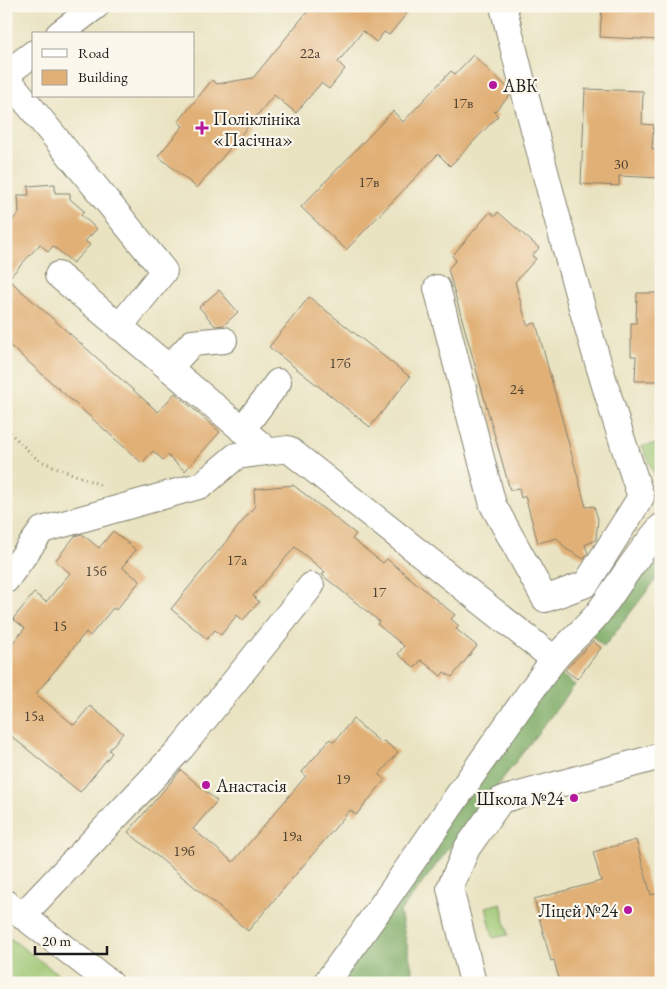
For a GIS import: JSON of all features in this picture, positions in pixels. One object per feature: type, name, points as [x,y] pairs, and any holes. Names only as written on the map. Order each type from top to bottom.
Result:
[{"type":"street","points":[[63,32],[96,6]]},
{"type":"street","points":[[437,288],[493,505],[546,599],[586,584],[641,497],[619,433],[561,238],[503,6]]},
{"type":"street","points":[[32,55],[6,75],[164,271],[119,327]]},
{"type":"street","points":[[58,275],[268,451]]},
{"type":"street","points":[[168,368],[192,343],[224,340]]},
{"type":"street","points":[[242,430],[278,382]]},
{"type":"street","points":[[6,580],[42,530],[202,485],[236,456],[288,449],[554,659]]},
{"type":"street","points":[[326,983],[381,909],[477,767],[554,659],[598,614],[638,554],[661,527]]},
{"type":"street","points":[[110,983],[14,909],[182,748],[311,586]]},
{"type":"street","points":[[473,983],[450,888],[467,848],[501,800],[661,756]]},
{"type":"path","points":[[6,428],[38,460],[105,487],[128,506]]},
{"type":"green space","points":[[661,443],[661,489],[642,446]]},
{"type":"green space","points":[[661,562],[661,573],[604,647],[590,634],[637,567]]},
{"type":"green space","points":[[555,670],[575,685],[400,912],[415,983],[332,983]]},
{"type":"green space","points":[[501,903],[508,935],[493,938],[486,907]]},
{"type":"green space","points":[[6,935],[70,983],[6,983]]},
{"type":"building","points":[[312,6],[413,6],[389,35],[384,32],[376,42],[363,31],[338,62],[345,69],[329,89],[321,83],[296,113],[274,95],[197,188],[158,156],[183,126],[178,122],[212,80],[217,84],[253,78]]},
{"type":"building","points":[[602,6],[661,6],[661,40],[600,37]]},
{"type":"building","points":[[473,55],[508,88],[510,95],[494,112],[498,116],[450,166],[438,154],[346,250],[301,207],[393,111],[403,122],[451,71],[455,74]]},
{"type":"building","points":[[585,89],[643,91],[642,124],[654,125],[652,149],[661,150],[661,178],[619,176],[619,186],[581,184]]},
{"type":"building","points":[[55,184],[55,193],[70,193],[70,199],[84,211],[81,215],[97,229],[85,241],[90,245],[73,263],[53,246],[48,252],[40,244],[8,279],[158,412],[175,393],[220,432],[185,471],[167,455],[163,460],[153,451],[142,463],[6,342],[6,227],[19,213],[18,195],[29,195],[28,186]]},
{"type":"building","points":[[490,212],[495,216],[498,212],[539,248],[532,256],[536,259],[515,282],[527,325],[536,323],[586,507],[594,506],[598,519],[596,540],[585,545],[588,553],[584,559],[566,549],[557,538],[538,543],[525,496],[521,498],[519,488],[510,490],[448,269],[456,260],[452,256]]},
{"type":"building","points":[[219,290],[238,312],[224,325],[215,326],[199,307]]},
{"type":"building","points":[[637,293],[661,293],[661,381],[635,381],[636,356],[631,356],[631,323],[636,323]]},
{"type":"building","points":[[309,297],[410,377],[370,427],[269,347]]},
{"type":"building","points":[[293,485],[356,534],[352,539],[383,563],[387,559],[455,615],[451,619],[459,626],[456,629],[477,646],[452,677],[444,672],[441,676],[421,660],[415,668],[398,654],[404,646],[377,624],[379,621],[322,575],[325,572],[295,547],[253,596],[259,602],[243,620],[237,615],[221,635],[215,630],[207,639],[171,609],[255,506],[254,489]]},
{"type":"building","points":[[113,531],[136,550],[122,567],[140,581],[116,610],[113,608],[90,636],[86,632],[36,694],[74,725],[90,706],[123,733],[109,750],[112,753],[80,792],[6,732],[6,651],[25,628],[13,619],[34,593],[46,602],[70,573],[55,561],[75,536],[82,534],[99,548]]},
{"type":"building","points":[[593,641],[601,648],[577,679],[565,670]]},
{"type":"building","points":[[353,719],[381,743],[384,741],[398,752],[379,775],[385,780],[356,815],[350,810],[248,931],[128,832],[181,770],[217,801],[193,829],[233,862],[306,776],[302,772],[330,739],[334,742]]},
{"type":"building","name":"Ліцей №24","points":[[636,840],[651,895],[661,892],[661,983],[560,983],[554,960],[551,961],[534,899],[601,881],[593,852]]},
{"type":"place","name":"АВК","points":[[493,85]]},
{"type":"place","name":"Поліклініка «Пасічна»","points":[[202,128]]},
{"type":"place","name":"Анастасія","points":[[206,785]]},
{"type":"place","name":"Школа №24","points":[[574,798]]},
{"type":"place","name":"Ліцей №24","points":[[628,910]]}]
